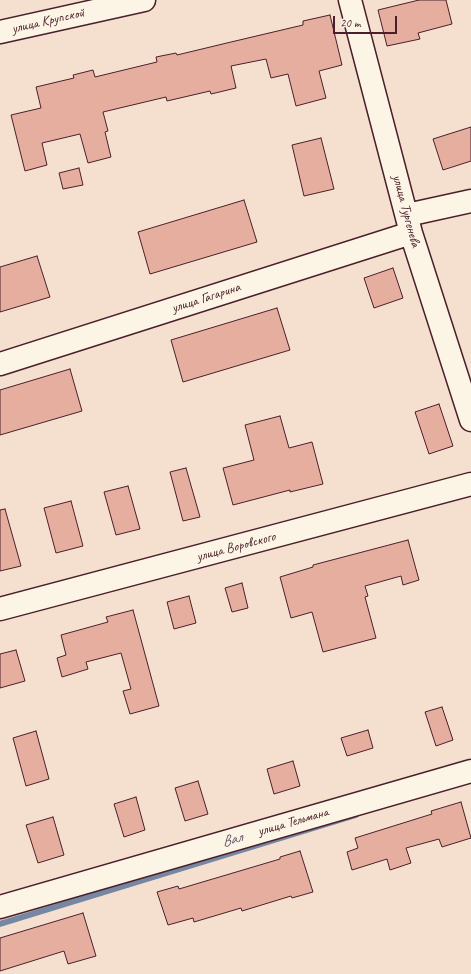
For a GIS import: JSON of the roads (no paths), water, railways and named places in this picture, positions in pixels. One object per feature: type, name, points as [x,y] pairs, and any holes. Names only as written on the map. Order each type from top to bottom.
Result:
[{"type":"street","name":"улица Крупской","points":[[0,32],[144,0]]},
{"type":"street","name":"улица Тургенева","points":[[350,0],[409,224],[471,420]]},
{"type":"street","name":"улица Гагарина","points":[[0,364],[409,224],[471,201]]},
{"type":"street","name":"улица Воровского","points":[[0,609],[471,484]]},
{"type":"street","name":"улица Тельмана","points":[[0,907],[471,771]]},
{"type":"waterway","name":"Вал","points":[[0,924],[356,815]]}]
